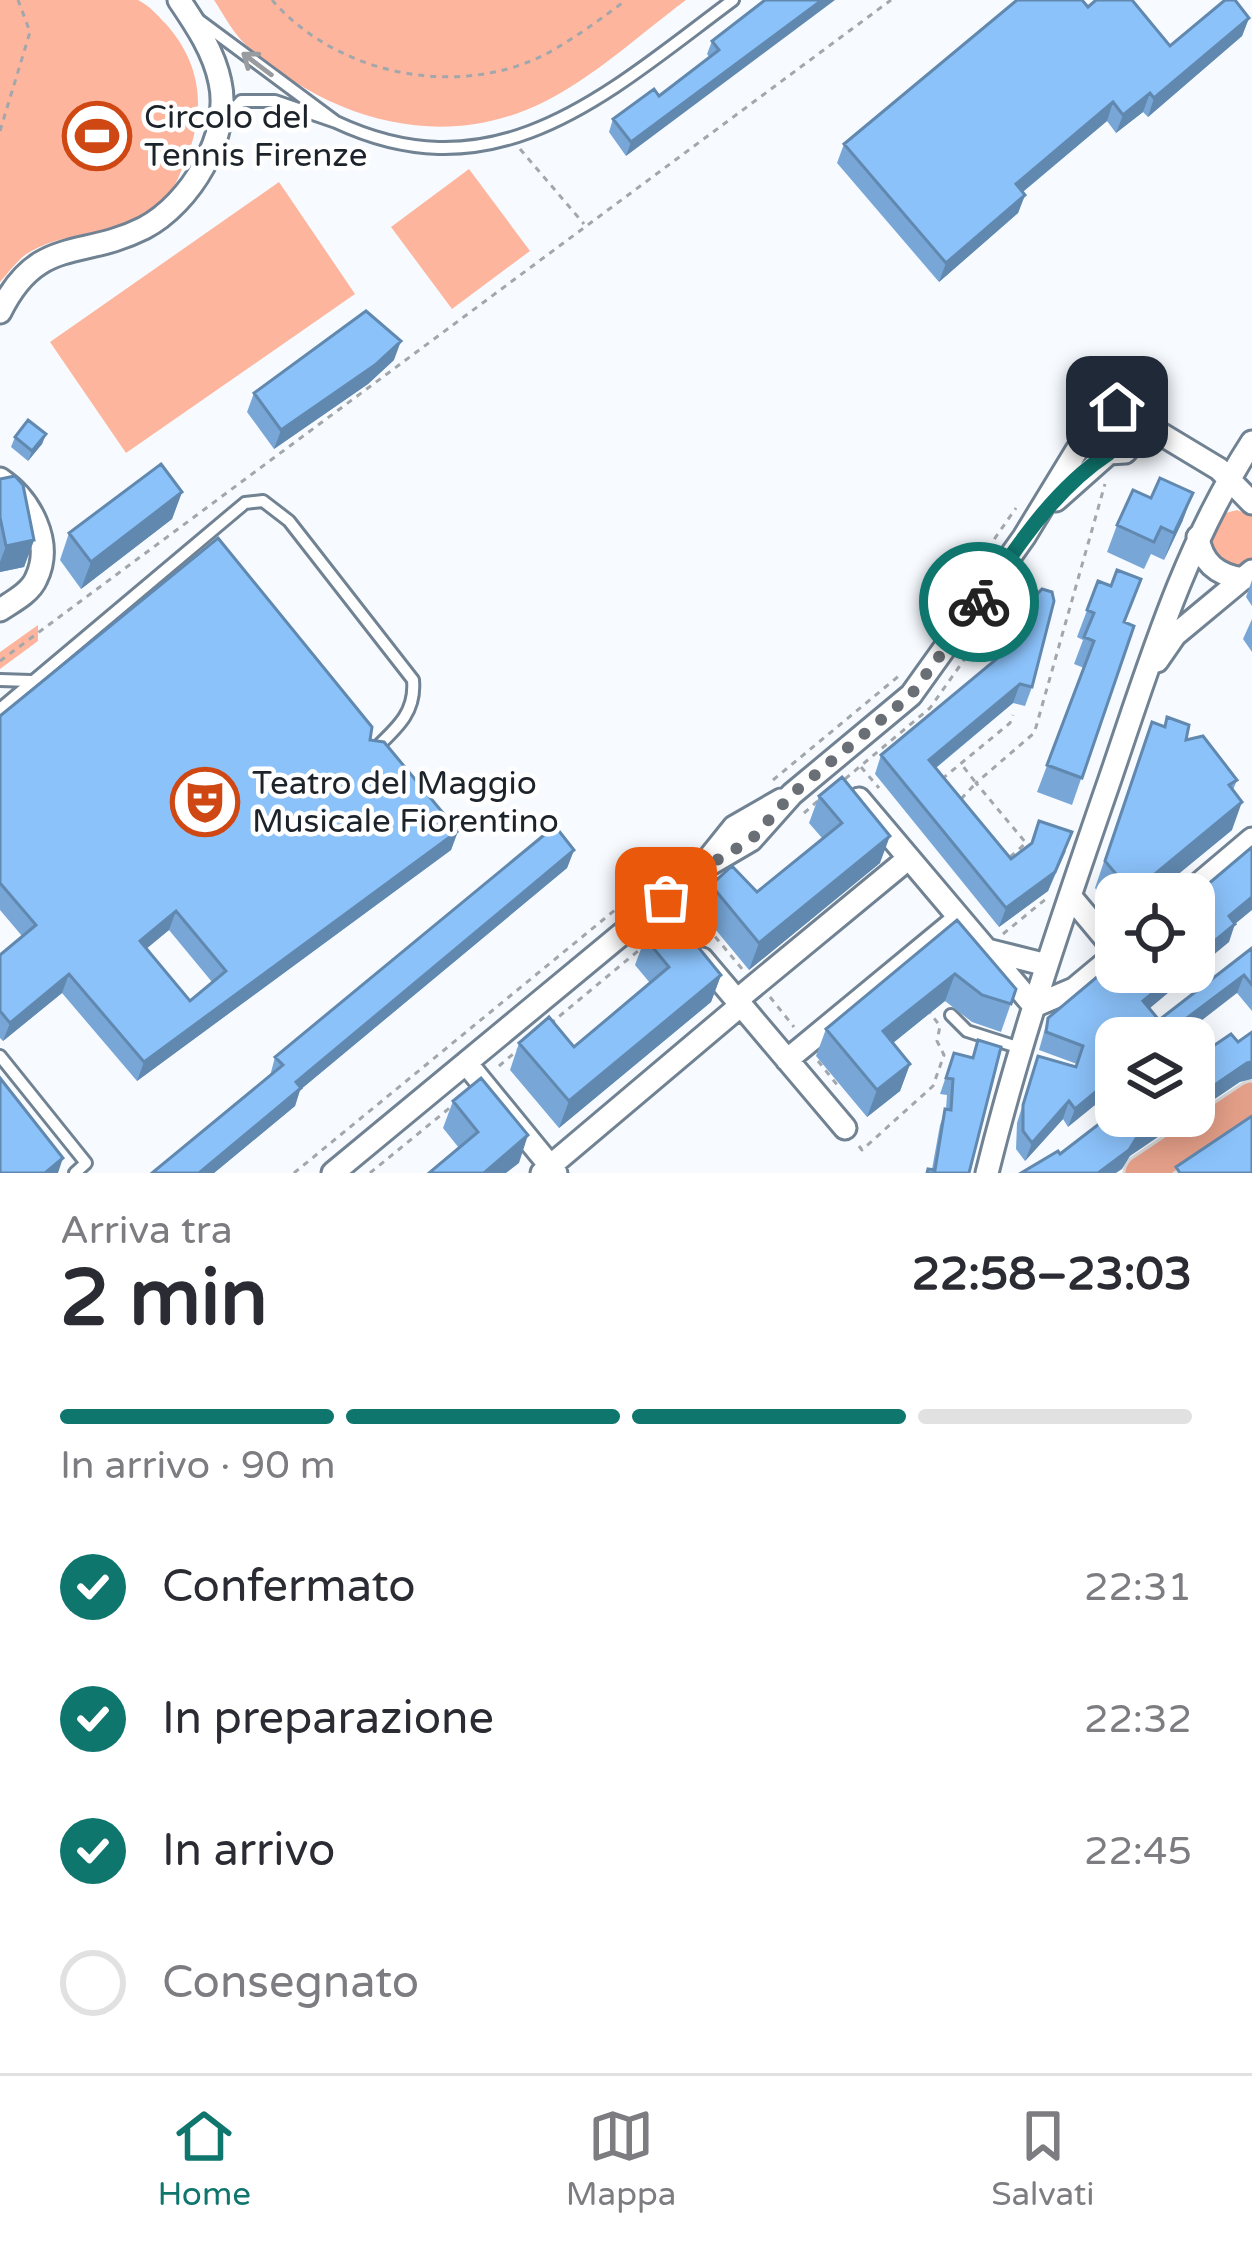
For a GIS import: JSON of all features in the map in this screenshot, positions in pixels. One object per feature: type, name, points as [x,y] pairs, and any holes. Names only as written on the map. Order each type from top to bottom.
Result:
[{"type":"main road","points":[[1142,1173],[1252,1099]]},
{"type":"street","points":[[0,312],[17,284],[42,260],[126,236],[163,215],[192,183],[215,138],[222,104],[207,45],[181,3]]},
{"type":"street","points":[[333,1173],[698,871],[751,840],[792,794],[927,678],[1024,537],[1099,414],[1112,407],[1126,410],[1230,478],[1252,503]]},
{"type":"street","points":[[1024,537],[1068,486],[1139,431],[1136,419]]},
{"type":"street","points":[[1094,422],[1095,441],[1119,450],[1175,443]]},
{"type":"street","points":[[987,1173],[1047,965],[1061,895],[1135,704],[1158,630],[1198,537],[1252,442]]},
{"type":"street","points":[[0,479],[32,510],[41,556],[30,589],[0,610]]},
{"type":"street","points":[[1198,537],[1209,564],[1218,572],[1247,574]]},
{"type":"street","points":[[1135,704],[1171,640],[1247,574]]},
{"type":"street","points":[[850,787],[959,918],[992,943],[1047,965]]},
{"type":"street","points":[[1211,873],[1252,839]]},
{"type":"street","points":[[466,1063],[550,1171],[736,999],[909,858]]},
{"type":"street","points":[[1061,895],[1095,930]]},
{"type":"street","points":[[787,1060],[959,918]]},
{"type":"street","points":[[992,943],[1034,1006]]},
{"type":"street","points":[[691,946],[845,1129]]},
{"type":"street","points":[[1034,1006],[1074,989],[1095,970]]},
{"type":"lane","points":[[215,138],[233,106],[249,99],[275,101],[373,140],[416,148],[445,151],[513,141],[584,107],[733,0]]},
{"type":"lane","points":[[181,3],[335,122]]},
{"type":"lane","points":[[0,709],[245,503],[263,501],[281,511],[413,680],[412,707],[404,721],[371,753]]},
{"type":"lane","points":[[0,680],[34,680]]},
{"type":"lane","points":[[951,1015],[967,1031],[1020,1048]]},
{"type":"lane","points":[[0,1056],[86,1163],[75,1173]]},
{"type":"path","points":[[0,130],[30,32],[17,0]]},
{"type":"path","points":[[272,0],[326,45],[365,63],[408,74],[451,77],[503,70],[545,55],[626,0]]},
{"type":"path","points":[[0,661],[891,0]]},
{"type":"path","points":[[513,141],[585,226]]},
{"type":"path","points":[[951,808],[1033,734],[1119,450]]},
{"type":"path","points":[[946,609],[1024,497]]},
{"type":"path","points":[[765,787],[907,666]]},
{"type":"path","points":[[933,786],[1010,723],[1013,715]]},
{"type":"path","points":[[961,764],[1026,843],[1000,866]]},
{"type":"path","points":[[850,787],[861,766],[887,798]]},
{"type":"path","points":[[794,822],[828,793]]},
{"type":"path","points":[[294,1173],[694,845]]},
{"type":"path","points":[[675,920],[708,893]]},
{"type":"path","points":[[992,943],[1061,895]]},
{"type":"path","points":[[691,907],[748,977],[736,999]]},
{"type":"path","points":[[550,1024],[659,934]]},
{"type":"path","points":[[764,991],[801,1035]]},
{"type":"path","points":[[845,1129],[862,1150],[933,1086],[944,1055],[937,1041],[940,1026],[929,1013]]},
{"type":"path","points":[[499,1074],[495,1069],[531,1039]]},
{"type":"path","points":[[370,1173],[450,1107]]},
{"type":"shaded area","name":"Circolo del Tennis Firenze","points":[[0,0],[138,0],[166,24],[188,56],[198,107],[185,162],[162,204],[125,224],[40,247],[0,282]]},
{"type":"shaded area","points":[[214,0],[686,0],[589,75],[547,100],[489,122],[451,126],[377,118],[308,90],[246,45]]},
{"type":"shaded area","points":[[469,169],[530,251],[452,309],[391,227]]},
{"type":"shaded area","points":[[279,182],[355,294],[126,453],[50,342]]},
{"type":"shaded area","points":[[1237,510],[1252,516],[1252,562],[1232,569],[1214,560],[1206,532],[1218,515]]},
{"type":"shaded area","points":[[38,625],[38,641],[0,669],[0,652]]},
{"type":"building","points":[[765,0],[822,0],[631,142],[613,119],[654,89],[659,96],[719,50],[712,41]]},
{"type":"building","points":[[1017,0],[1082,0],[1088,7],[1096,0],[1132,0],[1170,46],[1225,0],[1235,0],[1249,18],[1154,98],[1150,93],[1123,115],[1113,102],[1016,184],[1025,195],[946,263],[844,144]]},
{"type":"building","points":[[366,311],[401,341],[375,365],[281,430],[254,393]]},
{"type":"building","points":[[28,420],[46,434],[32,451],[15,437]]},
{"type":"building","points":[[161,464],[182,492],[91,562],[69,533]]},
{"type":"building","points":[[15,476],[23,485],[34,540],[6,546],[0,479]]},
{"type":"building","points":[[1160,478],[1193,493],[1174,533],[1161,527],[1154,542],[1117,525],[1133,490],[1151,498]]},
{"type":"building","name":"Teatro del Maggio Musicale Fiorentino","points":[[218,538],[372,727],[370,740],[384,742],[458,831],[144,1062],[69,974],[10,1023],[0,1011],[0,955],[36,925],[0,883],[0,716]],"holes":[[[176,911],[226,971],[190,1001],[140,941]]]},
{"type":"building","points":[[1117,570],[1141,579],[1124,622],[1134,626],[1082,778],[1047,765],[1094,641],[1084,637],[1094,613],[1087,610],[1098,581],[1111,586]]},
{"type":"building","points":[[1042,589],[1052,592],[1054,601],[1032,687],[1020,684],[929,760],[1011,859],[1032,843],[1039,821],[1072,832],[1055,872],[1006,908],[881,755],[999,657],[1010,622]]},
{"type":"building","points":[[1167,717],[1189,725],[1186,740],[1203,736],[1237,780],[1229,785],[1242,802],[1156,873],[1115,873],[1105,861],[1152,722],[1165,727]]},
{"type":"building","points":[[842,777],[890,836],[759,943],[711,885],[732,866],[757,892],[842,823],[819,796]]},
{"type":"building","points":[[555,826],[574,850],[296,1082],[301,1088],[199,1173],[152,1173],[283,1065],[275,1057]]},
{"type":"building","points":[[1252,847],[1252,897],[1229,916],[1235,924],[1215,941],[1215,878]]},
{"type":"building","points":[[672,915],[721,975],[569,1101],[519,1043],[549,1017],[574,1047],[669,967],[645,938]]},
{"type":"building","points":[[957,920],[1016,989],[1011,1004],[982,995],[955,974],[883,1031],[910,1064],[877,1090],[826,1029]]},
{"type":"building","points":[[1252,948],[1252,985],[1244,975],[1188,1017],[1163,1017],[1194,993],[1215,993],[1215,977]]},
{"type":"building","points":[[1095,979],[1095,993],[1153,993],[1143,1001],[1156,1017],[1095,1017],[1095,1092],[1075,1109],[1069,1101],[1032,1143],[1023,1131],[1023,1105],[1038,1056],[1076,1067],[1083,1046],[1046,1032],[1048,1018]]},
{"type":"building","points":[[1252,1032],[1252,1062],[1215,1085],[1215,1045],[1231,1034],[1238,1042]]},
{"type":"building","points":[[978,1040],[1001,1047],[969,1173],[927,1173],[935,1170],[945,1109],[951,1110],[953,1079],[946,1078],[954,1053],[973,1058]]},
{"type":"building","points":[[0,1078],[63,1158],[45,1173],[0,1173]]},
{"type":"building","points":[[481,1078],[528,1135],[484,1173],[429,1173],[478,1132],[453,1101]]},
{"type":"building","points":[[1252,1116],[1252,1173],[1180,1173],[1176,1167]]},
{"type":"building","points":[[1095,1127],[1095,1137],[1137,1137],[1129,1150],[1098,1173],[1021,1173],[1060,1154]]},
{"type":"way so far","points":[[666,898],[698,871],[751,840],[792,794],[911,695],[979,602]]},
{"type":"place","name":"Circolo del Tennis Firenze","points":[[97,136]]},
{"type":"place","name":"Teatro del Maggio Musicale Fiorentino","points":[[205,802]]},
{"type":"route","points":[[979,602],[1024,537],[1068,486],[1109,453],[1093,437],[1093,427],[1099,414],[1117,407]]}]
